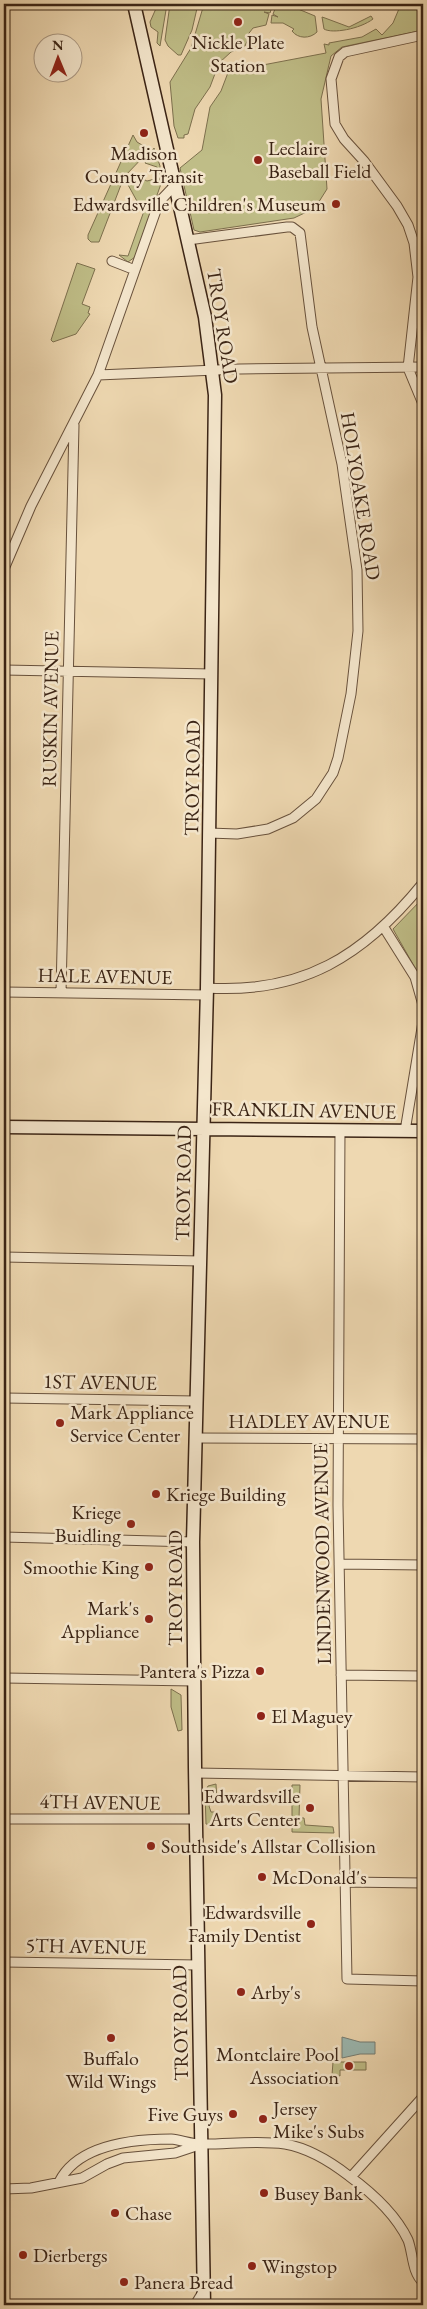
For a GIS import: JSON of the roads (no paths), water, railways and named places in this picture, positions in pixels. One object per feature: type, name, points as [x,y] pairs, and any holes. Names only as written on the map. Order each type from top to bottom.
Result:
[{"type":"main road","name":"TROY ROAD","points":[[134,4],[205,317],[214,370],[215,395],[207,991],[193,1542],[204,2305]]},
{"type":"main road","name":"FRANKLIN AVENUE","points":[[4,1127],[423,1131]]},
{"type":"street","points":[[423,34],[345,52],[339,57],[331,79],[332,111],[339,133],[381,183],[408,225],[414,242],[418,276],[408,368],[423,404]]},
{"type":"street","points":[[4,569],[31,506],[98,375],[159,202],[176,184]]},
{"type":"street","name":"HOLYOAKE ROAD","points":[[188,240],[286,227],[296,229],[302,238],[306,285],[321,369],[342,464],[358,578],[357,640],[351,694],[340,750],[333,774],[325,788],[306,809],[293,818],[254,832],[210,833]]},
{"type":"street","points":[[112,261],[135,270]]},
{"type":"street","points":[[98,375],[214,370],[423,367]]},
{"type":"street","name":"RUSKIN AVENUE","points":[[61,993],[74,425]]},
{"type":"street","points":[[4,670],[212,674]]},
{"type":"street","name":"HALE AVENUE","points":[[4,992],[207,991],[264,987],[309,975],[342,958],[384,926],[423,883]]},
{"type":"street","points":[[384,926],[415,977],[423,1005]]},
{"type":"street","points":[[404,1131],[421,1050],[423,1022]]},
{"type":"street","name":"LINDENWOOD AVENUE","points":[[340,1130],[338,1437],[342,1775],[347,1978],[423,1981]]},
{"type":"street","points":[[4,1257],[200,1261]]},
{"type":"street","name":"1ST AVENUE","points":[[4,1398],[196,1401]]},
{"type":"street","name":"HADLEY AVENUE","points":[[195,1438],[338,1437],[423,1439]]},
{"type":"street","points":[[4,1537],[193,1542]]},
{"type":"street","points":[[340,1564],[423,1565]]},
{"type":"street","points":[[341,1675],[423,1676]]},
{"type":"street","points":[[4,1678],[194,1681]]},
{"type":"street","points":[[195,1773],[423,1777]]},
{"type":"street","name":"4TH AVENUE","points":[[4,1819],[196,1820]]},
{"type":"street","points":[[345,1882],[423,1883]]},
{"type":"street","name":"5TH AVENUE","points":[[4,1962],[198,1965]]},
{"type":"street","points":[[351,2177],[423,2097]]},
{"type":"street","points":[[59,2182],[72,2164],[104,2148],[127,2142],[170,2139],[202,2144],[285,2144],[326,2160],[351,2177],[391,2214],[400,2227],[412,2253],[417,2274],[423,2282]]},
{"type":"street","points":[[4,2190],[30,2188],[82,2178],[107,2164],[123,2158],[175,2153],[202,2144]]},
{"type":"street","points":[[195,2305],[204,2290]]},
{"type":"water","points":[[342,2037],[360,2042],[375,2042],[375,2054],[360,2054],[342,2058]]},
{"type":"place","name":"Nickle Plate Station","points":[[238,22]]},
{"type":"place","name":"Madison County Transit","points":[[144,133]]},
{"type":"place","name":"Leclaire Baseball Field","points":[[258,160]]},
{"type":"place","name":"Edwardsville Children's Museum","points":[[336,204]]},
{"type":"place","name":"Mark Appliance Service Center","points":[[60,1423]]},
{"type":"place","name":"Kriege Building","points":[[156,1494]]},
{"type":"place","name":"Kriege Buidling","points":[[131,1524]]},
{"type":"place","name":"Smoothie King","points":[[149,1567]]},
{"type":"place","name":"Mark's Appliance","points":[[149,1619]]},
{"type":"place","name":"Pantera's Pizza","points":[[260,1671]]},
{"type":"place","name":"El Maguey","points":[[261,1716]]},
{"type":"place","name":"Edwardsville Arts Center","points":[[310,1808]]},
{"type":"place","name":"Southside's Allstar Collision","points":[[151,1846]]},
{"type":"place","name":"McDonald's","points":[[262,1877]]},
{"type":"place","name":"Edwardsville Family Dentist","points":[[311,1924]]},
{"type":"place","name":"Arby's","points":[[241,1992]]},
{"type":"place","name":"Buffalo Wild Wings","points":[[111,2038]]},
{"type":"place","name":"Montclaire Pool Association","points":[[349,2066]]},
{"type":"place","name":"Five Guys","points":[[233,2114]]},
{"type":"place","name":"Jersey Mike's Subs","points":[[263,2119]]},
{"type":"place","name":"Busey Bank","points":[[264,2193]]},
{"type":"place","name":"Chase","points":[[115,2213]]},
{"type":"place","name":"Dierbergs","points":[[23,2255]]},
{"type":"place","name":"Wingstop","points":[[252,2266]]},
{"type":"place","name":"Panera Bread","points":[[124,2282]]}]
